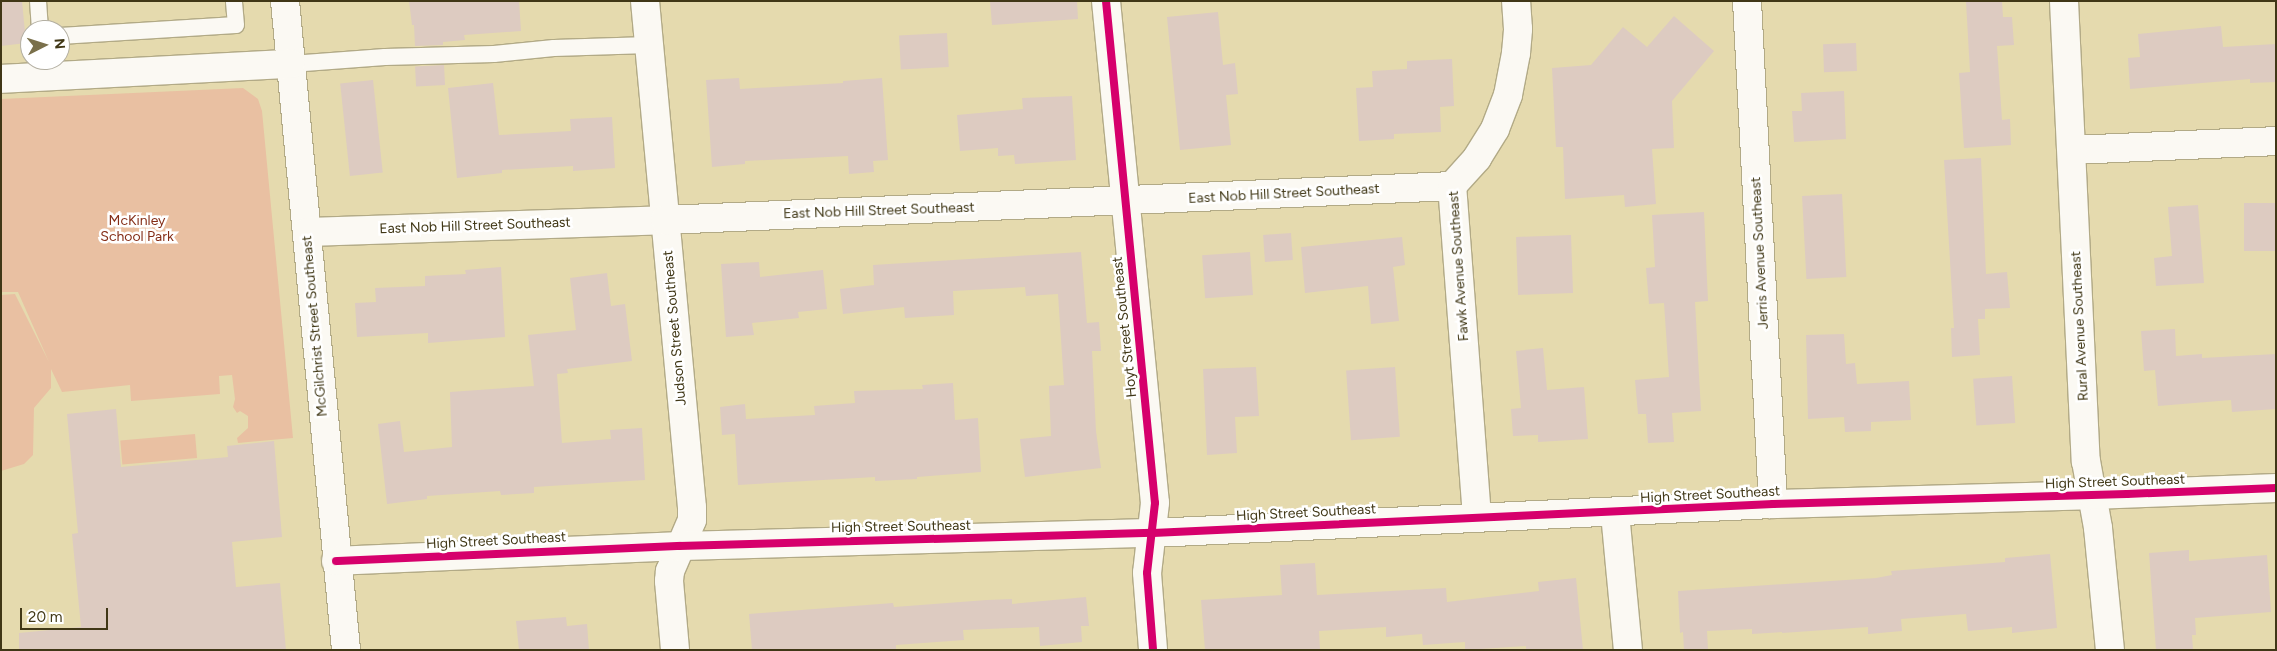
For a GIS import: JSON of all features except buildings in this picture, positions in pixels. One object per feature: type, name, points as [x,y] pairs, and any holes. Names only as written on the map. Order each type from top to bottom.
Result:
[{"type":"street","name":"McGilchrist Street Southeast","points":[[285,1],[336,561],[346,650]]},
{"type":"street","name":"Judson Street Southeast","points":[[645,1],[692,508],[692,520],[679,546],[670,571],[669,581],[676,650]]},
{"type":"street","name":"Hoyt Street Southeast","points":[[1106,1],[1155,503],[1153,534],[1147,573],[1153,650]]},
{"type":"street","name":"Fawk Avenue Southeast","points":[[1477,517],[1452,186],[1477,158],[1495,129],[1508,94],[1516,53],[1518,29],[1516,1]]},
{"type":"street","name":"Jerris Avenue Southeast","points":[[1747,1],[1772,504]]},
{"type":"street","name":"Rural Avenue Southeast","points":[[2064,1],[2086,461],[2098,528],[2110,650]]},
{"type":"street","points":[[1,79],[291,64]]},
{"type":"street","points":[[2072,150],[2276,141]]},
{"type":"street","name":"East Nob Hill Street Southeast","points":[[307,232],[665,220],[1452,186]]},
{"type":"street","name":"High Street Southeast","points":[[336,561],[679,546],[1153,534],[1772,504],[2276,488]]},
{"type":"street","points":[[1615,513],[1628,650]]},
{"type":"lane","points":[[38,1],[39,20]]},
{"type":"lane","points":[[70,35],[236,25],[234,1]]},
{"type":"lane","points":[[291,64],[385,57],[494,54],[554,48],[649,45]]},
{"type":"green space","name":"McKinley School Park","points":[[243,88],[258,99],[262,111],[293,438],[238,443],[237,438],[248,428],[248,416],[240,411],[237,413],[233,407],[235,399],[232,375],[219,376],[220,394],[131,401],[130,385],[62,392],[51,369],[51,388],[34,408],[33,455],[24,464],[1,471],[1,295],[15,294],[49,362],[18,292],[1,292],[1,99]]},
{"type":"green space","points":[[195,434],[197,458],[122,464],[120,441]]},
{"type":"cycle path","points":[[1106,1],[1155,503],[1147,573],[1153,650]]},
{"type":"cycle path","points":[[336,561],[679,546],[1153,533],[1773,504],[2276,488]]}]
